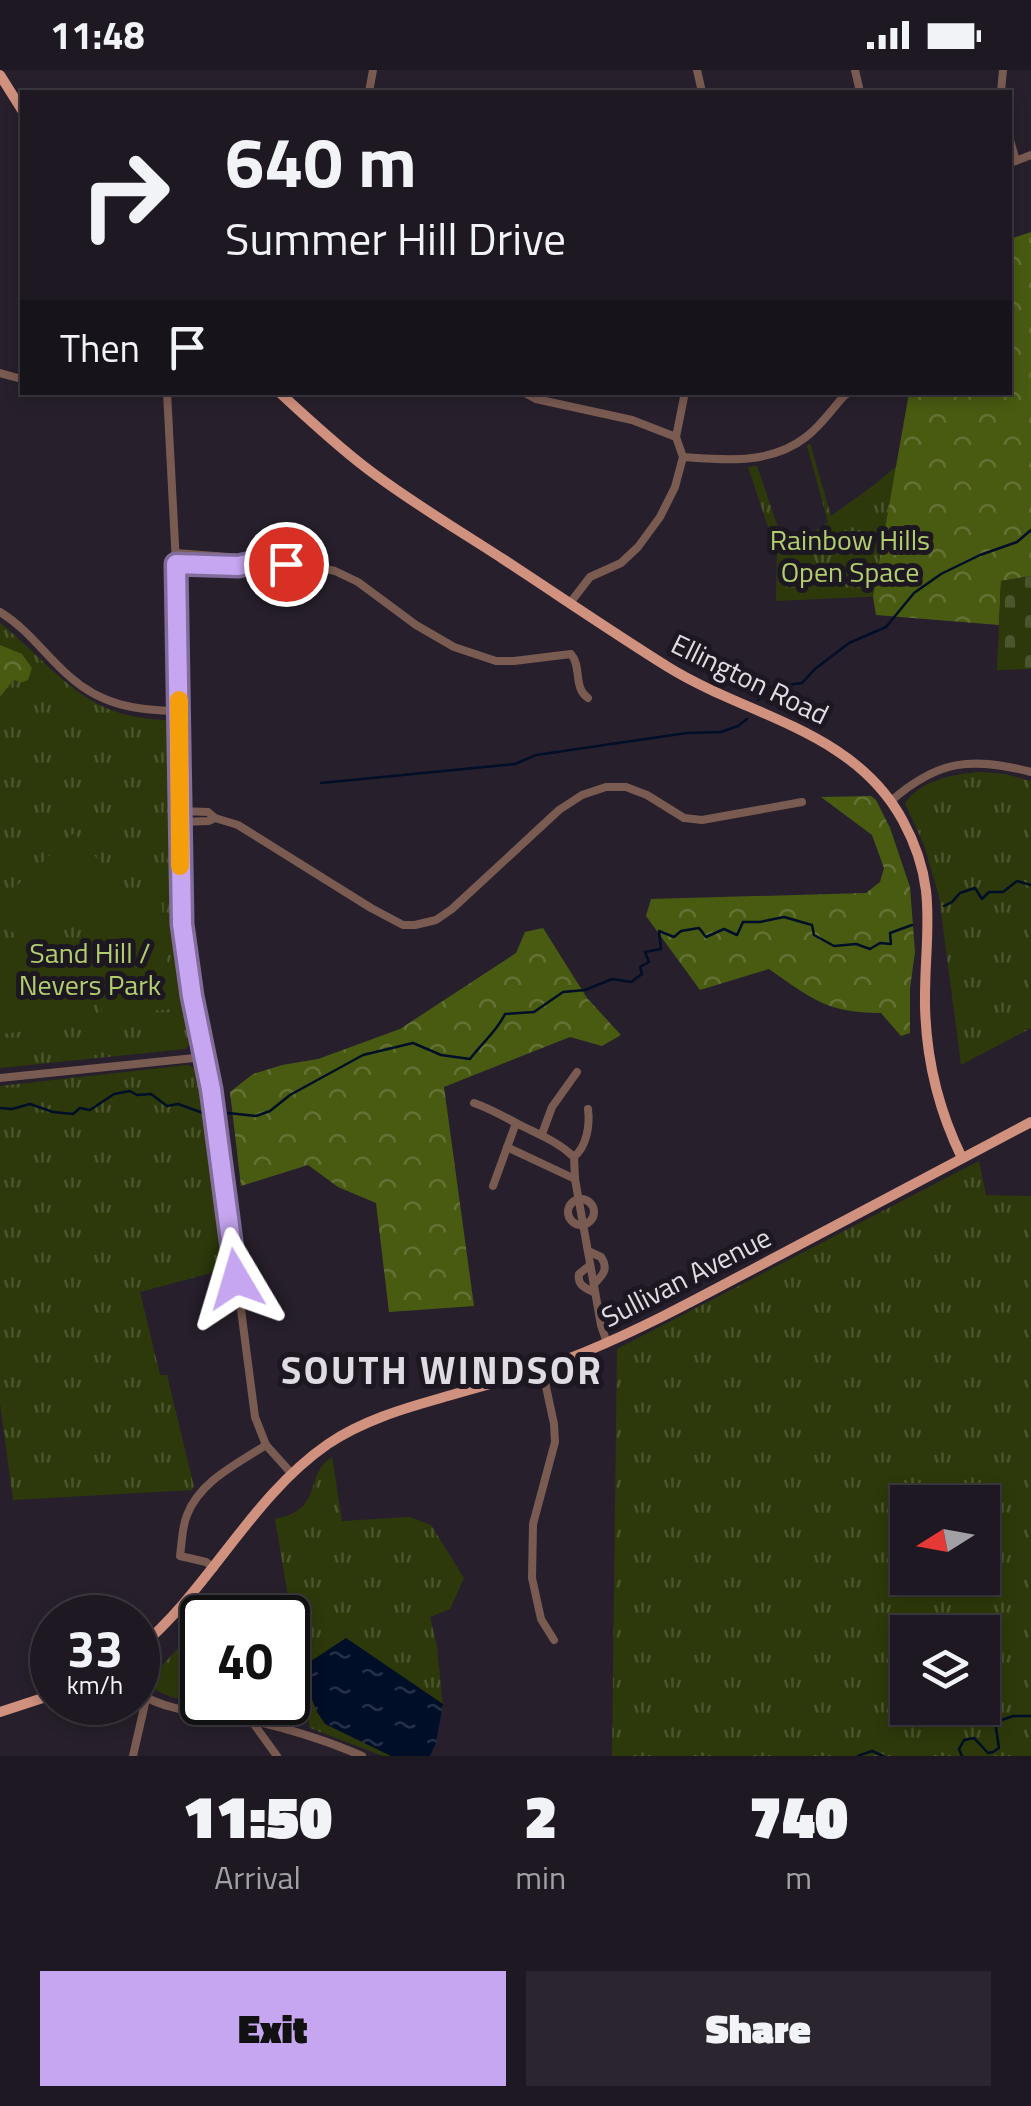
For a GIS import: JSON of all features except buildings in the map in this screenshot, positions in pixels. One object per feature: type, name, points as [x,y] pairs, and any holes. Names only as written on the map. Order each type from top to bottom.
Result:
[{"type":"main road","points":[[0,76],[20,107]]},
{"type":"main road","name":"Ellington Road","points":[[283,395],[368,469],[695,682],[802,729],[842,752],[891,800],[909,830],[925,881],[929,915],[925,1001],[929,1056],[962,1158]]},
{"type":"main road","name":"Sullivan Avenue","points":[[160,1629],[292,1474],[332,1441],[374,1420],[542,1368],[606,1343],[1031,1122]]},
{"type":"main road","points":[[0,1712],[30,1702]]},
{"type":"street","points":[[361,70],[373,71]]},
{"type":"street","points":[[1013,162],[1031,155]]},
{"type":"street","points":[[0,373],[18,378]]},
{"type":"street","points":[[167,395],[176,552],[184,950],[218,1140],[258,1427],[266,1445],[292,1474]]},
{"type":"street","points":[[529,395],[632,420],[676,437]]},
{"type":"street","points":[[570,603],[590,577],[621,563],[638,548],[660,518],[675,487],[683,457],[676,437],[684,395]]},
{"type":"street","points":[[683,457],[728,461],[784,450],[806,437],[846,395]]},
{"type":"street","points":[[176,552],[336,570],[442,641],[479,656],[514,662],[571,654],[576,660],[580,689],[588,698]]},
{"type":"street","points":[[176,564],[238,566],[256,562]]},
{"type":"street","points":[[0,612],[30,635],[71,678],[111,704],[179,711]]},
{"type":"street","points":[[891,800],[936,770],[964,764],[990,762],[1031,772]]},
{"type":"street","points":[[180,811],[208,812],[238,825],[383,915],[403,925],[415,925],[436,920],[452,909],[559,810],[582,794],[606,787],[626,788],[647,795],[684,818],[702,820],[802,802]]},
{"type":"street","points":[[180,822],[215,818]]},
{"type":"street","points":[[0,1078],[204,1057]]},
{"type":"street","points":[[542,1134],[552,1107],[578,1072]]},
{"type":"street","points":[[474,1103],[542,1134],[574,1156]]},
{"type":"street","points":[[574,1156],[586,1138],[588,1109]]},
{"type":"street","points":[[493,1186],[516,1123]]},
{"type":"street","points":[[508,1147],[575,1179]]},
{"type":"street","points":[[574,1156],[578,1198],[606,1343]]},
{"type":"street","points":[[588,1251],[602,1257],[605,1265],[594,1288]]},
{"type":"street","points":[[590,1265],[578,1280],[582,1286],[594,1288]]},
{"type":"street","points":[[542,1368],[554,1442],[533,1524],[532,1578],[541,1619],[554,1640]]},
{"type":"street","points":[[214,1568],[180,1556],[186,1518],[206,1486],[266,1445]]},
{"type":"street","points":[[133,1756],[140,1725]]},
{"type":"street","points":[[255,1725],[278,1756]]},
{"type":"street","points":[[270,1725],[362,1756]]},
{"type":"green space","points":[[1031,232],[1031,576],[1001,581],[999,625],[876,615],[873,597],[909,395],[1012,395],[1012,238]]},
{"type":"green space","name":"Rainbow Hills Open Space","points":[[810,443],[831,516],[910,455],[887,596],[776,601],[777,554],[748,467],[757,466],[786,551],[828,522],[807,446]]},
{"type":"green space","points":[[1031,576],[1031,669],[997,670],[1001,581]]},
{"type":"green space","name":"Sand Hill / Nevers Park","points":[[0,623],[75,690],[94,702],[140,718],[169,720],[171,873],[191,1037],[185,1049],[0,1068]]},
{"type":"green space","points":[[0,645],[22,654],[32,668],[28,680],[13,680],[0,697]]},
{"type":"green space","points":[[980,772],[1031,781],[1031,1028],[961,1065],[939,896],[924,845],[905,803],[929,784]]},
{"type":"green space","points":[[871,796],[890,828],[910,887],[915,952],[910,1033],[901,1036],[881,1013],[847,1010],[821,1002],[769,969],[700,990],[646,916],[651,899],[866,893],[880,882],[884,868],[872,835],[821,797]]},
{"type":"green space","points":[[74,833],[115,878],[32,954],[0,918],[0,901]]},
{"type":"green space","points":[[161,896],[172,1009],[102,1015],[91,902]]},
{"type":"green space","points":[[543,928],[587,998],[621,1035],[602,1046],[570,1037],[444,1087],[474,1306],[389,1312],[376,1203],[338,1187],[308,1165],[241,1186],[230,1092],[253,1074],[318,1059],[400,1029],[516,953],[525,932]]},
{"type":"green space","points":[[88,954],[96,1023],[0,1034],[0,965]]},
{"type":"green space","points":[[188,1065],[199,1073],[210,1130],[226,1269],[140,1292],[160,1375],[167,1375],[194,1487],[13,1500],[0,1403],[0,1086]]},
{"type":"green space","points":[[979,1161],[986,1195],[1031,1196],[1031,1756],[612,1756],[617,1349]]},
{"type":"green space","points":[[332,1457],[342,1521],[410,1517],[431,1525],[464,1578],[450,1609],[430,1617],[443,1708],[425,1756],[383,1756],[310,1728],[310,1595],[288,1595],[275,1519],[301,1508],[323,1464]]},
{"type":"green space","points":[[180,1646],[180,1699],[160,1692],[160,1668]]},
{"type":"water","points":[[346,1638],[443,1704],[430,1756],[391,1756],[325,1724],[310,1694],[310,1662]]},
{"type":"waterway","points":[[758,700],[765,688],[802,683],[849,643],[886,627],[914,593],[941,574],[1017,542],[1031,530]]},
{"type":"waterway","points":[[321,783],[515,764],[536,755],[687,733],[721,732],[747,719]]},
{"type":"waterway","points":[[944,906],[960,893],[975,888],[982,899],[989,892],[1003,892],[1017,881],[1031,885]]},
{"type":"waterway","points":[[228,1113],[256,1116],[270,1111],[290,1095],[363,1055],[413,1043],[441,1055],[470,1059],[505,1014],[534,1012],[563,992],[585,990],[612,979],[631,982],[642,974],[640,967],[649,962],[645,952],[661,949],[659,931],[674,937],[681,931],[699,928],[706,937],[724,929],[737,935],[743,922],[784,917],[812,925],[814,935],[834,946],[856,944],[870,949],[880,943],[891,944],[890,933],[912,925]]},
{"type":"waterway","points":[[0,1108],[30,1104],[73,1114],[80,1108],[90,1110],[114,1094],[130,1091],[151,1094],[167,1106],[178,1104],[206,1114]]},
{"type":"waterway","points":[[962,1756],[959,1749],[964,1740],[974,1738],[988,1753],[993,1752],[999,1748],[999,1721],[1031,1716]]},
{"type":"waterway","points":[[858,1756],[872,1751],[883,1756]]},
{"type":"slow traffic","points":[[179,700],[180,866]]},
{"type":"district","name":"SOUTH WINDSOR","points":[[442,1371]]},
{"type":"route","points":[[236,1279],[211,1089],[184,950],[176,564],[286,564]]}]
